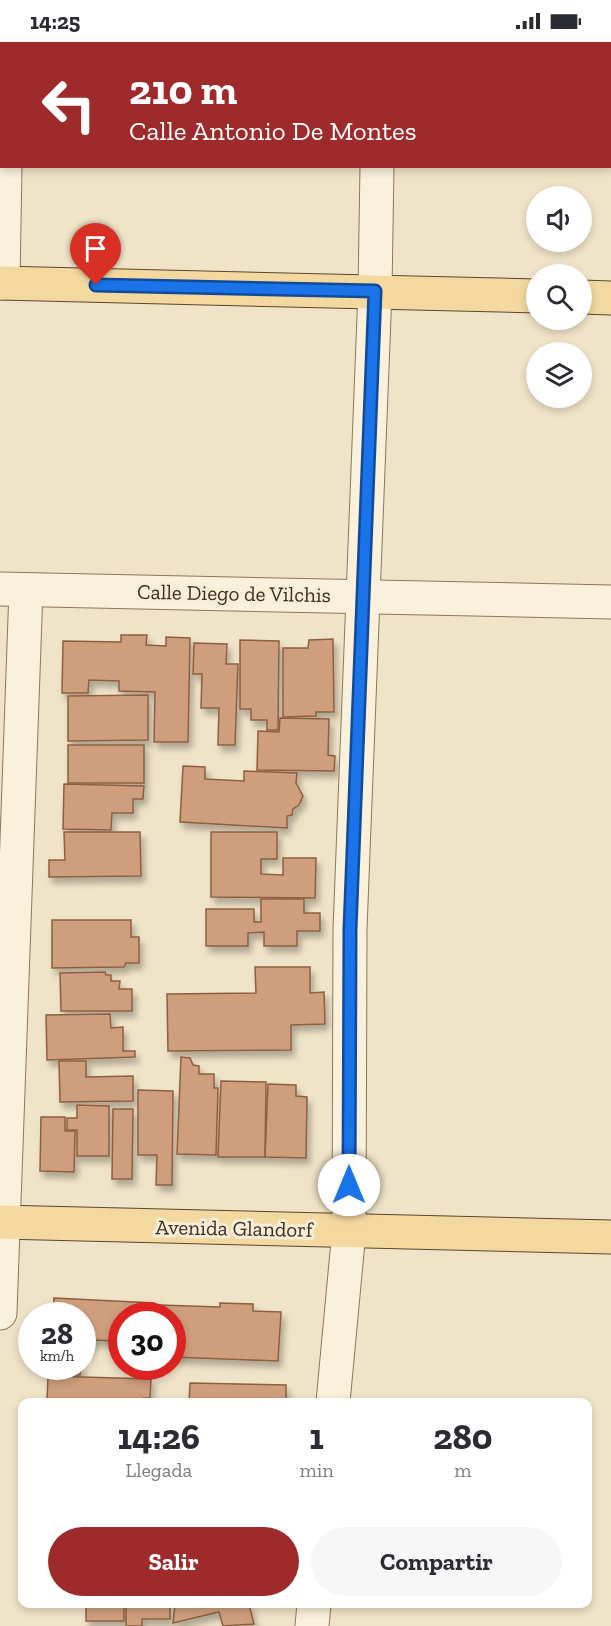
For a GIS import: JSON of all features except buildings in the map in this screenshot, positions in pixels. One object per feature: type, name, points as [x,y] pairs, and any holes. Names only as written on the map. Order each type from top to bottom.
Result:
[{"type":"main road","points":[[1,283],[526,296]]},
{"type":"main road","points":[[592,297],[611,298]]},
{"type":"main road","name":"Avenida Glandorf","points":[[2,1222],[611,1238]]},
{"type":"street","points":[[1,283],[5,168]]},
{"type":"street","points":[[333,1398],[349,1231],[350,929],[375,291],[377,168]]},
{"type":"street","points":[[0,1313],[13,589]]},
{"type":"street","name":"Calle Diego de Vilchis","points":[[13,589],[611,602]]},
{"type":"street","points":[[312,1626],[314,1608]]},
{"type":"route","points":[[96,285],[375,291],[350,929],[349,1185]]}]
